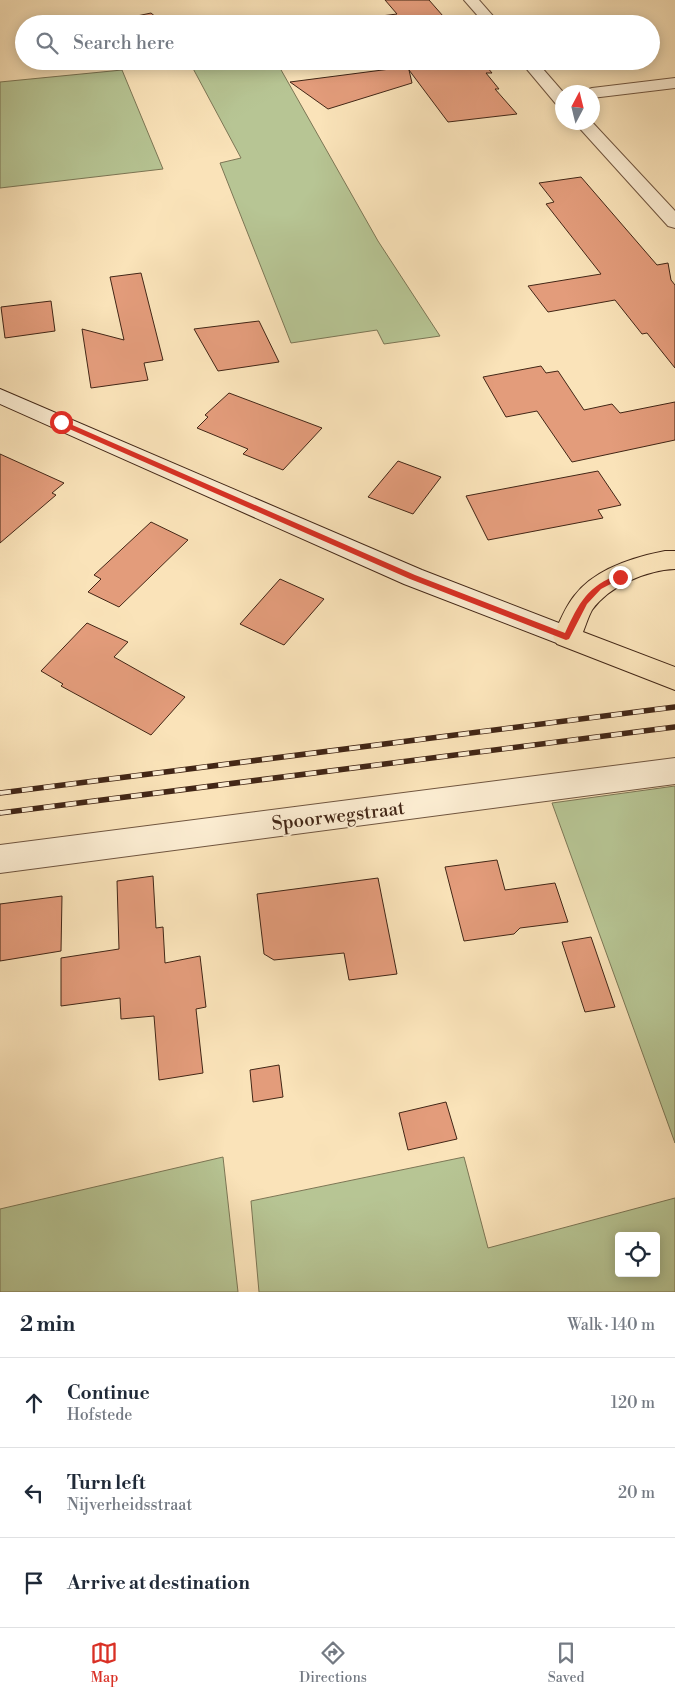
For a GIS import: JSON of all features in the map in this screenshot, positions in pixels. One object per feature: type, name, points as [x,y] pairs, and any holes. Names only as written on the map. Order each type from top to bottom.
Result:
[{"type":"main road","points":[[675,560],[670,559],[639,568],[598,587],[584,602],[566,637],[675,679]]},
{"type":"street","points":[[470,0],[484,15]]},
{"type":"street","points":[[535,70],[555,91]]},
{"type":"street","points":[[600,92],[675,83]]},
{"type":"street","points":[[589,130],[675,222]]},
{"type":"street","points":[[0,396],[413,577],[566,637]]},
{"type":"street","name":"Spoorwegstraat","points":[[0,859],[675,771]]},
{"type":"green space","points":[[122,70],[163,169],[0,188],[0,82]]},
{"type":"green space","points":[[194,70],[281,70],[378,241],[440,336],[384,344],[377,330],[291,343],[220,163],[241,158]]},
{"type":"green space","points":[[675,786],[675,1143],[552,803]]},
{"type":"green space","points":[[223,1157],[238,1292],[0,1292],[0,1209]]},
{"type":"green space","points":[[464,1157],[488,1248],[675,1198],[675,1292],[259,1292],[251,1201]]},
{"type":"building","points":[[385,0],[429,0],[442,15],[389,15],[397,14]]},
{"type":"building","points":[[382,70],[409,70],[412,83],[328,109],[290,82]]},
{"type":"building","points":[[409,70],[490,70],[492,73],[486,73],[499,89],[495,89],[517,114],[448,122]]},
{"type":"building","points":[[581,177],[657,265],[668,263],[671,280],[675,285],[675,368],[647,333],[642,334],[615,300],[548,312],[528,286],[601,274],[546,204],[554,202],[539,183]]},
{"type":"building","points":[[141,273],[163,360],[144,363],[148,380],[91,388],[82,329],[124,340],[110,277]]},
{"type":"building","points":[[51,301],[55,331],[5,338],[1,307]]},
{"type":"building","points":[[259,321],[279,362],[218,371],[194,329]]},
{"type":"building","points":[[541,366],[546,373],[558,371],[584,410],[612,404],[620,413],[675,402],[675,440],[572,462],[537,411],[506,417],[483,377]]},
{"type":"building","points":[[229,393],[322,428],[283,470],[243,454],[248,449],[197,428],[208,417],[205,415]]},
{"type":"building","points":[[0,454],[64,483],[52,493],[56,495],[0,543]]},
{"type":"building","points":[[398,461],[441,477],[413,514],[368,497]]},
{"type":"building","points":[[598,471],[621,505],[598,510],[603,518],[488,540],[466,496]]},
{"type":"building","points":[[151,522],[188,540],[119,607],[88,592],[101,579],[94,575]]},
{"type":"building","points":[[280,579],[324,599],[284,645],[240,624]]},
{"type":"building","points":[[87,623],[128,642],[114,657],[185,697],[151,735],[61,686],[63,684],[41,671]]},
{"type":"building","points":[[497,860],[505,890],[555,883],[568,922],[520,928],[514,934],[464,941],[445,867]]},
{"type":"building","points":[[153,876],[156,928],[163,927],[165,963],[200,956],[206,1007],[196,1009],[203,1073],[159,1080],[154,1016],[121,1019],[120,998],[61,1006],[61,958],[119,949],[117,881]]},
{"type":"building","points":[[378,878],[397,974],[349,980],[344,953],[274,960],[264,954],[257,894]]},
{"type":"building","points":[[62,896],[61,951],[0,961],[0,904]]},
{"type":"building","points":[[591,937],[615,1007],[585,1012],[562,942]]},
{"type":"building","points":[[279,1065],[283,1097],[253,1102],[250,1070]]},
{"type":"building","points":[[446,1102],[457,1139],[408,1150],[399,1113]]},
{"type":"railway","points":[[0,793],[675,707]]},
{"type":"railway","points":[[0,813],[675,727]]},
{"type":"route","points":[[61,422],[413,577],[566,637],[584,602],[598,587],[620,577]]}]
